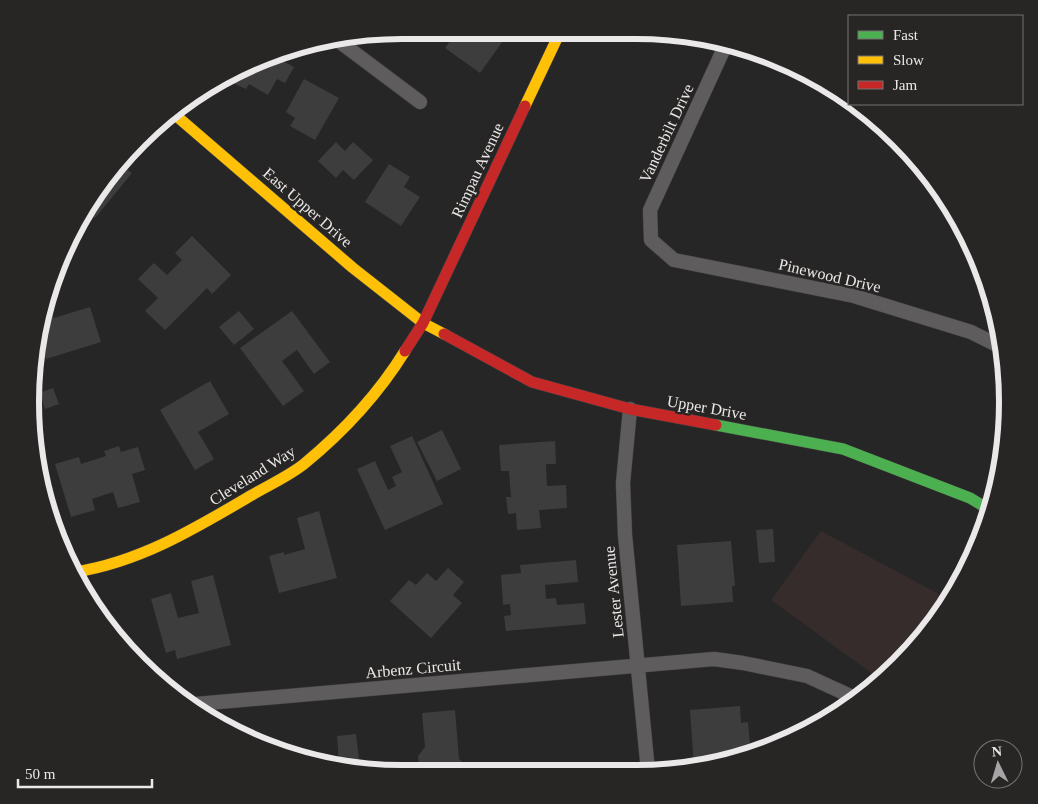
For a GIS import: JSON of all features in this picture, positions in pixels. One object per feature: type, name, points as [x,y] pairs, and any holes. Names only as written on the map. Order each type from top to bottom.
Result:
[{"type":"main road","name":"Rimpau Avenue","points":[[423,323],[557,39]]},
{"type":"main road","name":"East Upper Drive","points":[[177,117],[353,268],[423,323]]},
{"type":"main road","name":"Upper Drive","points":[[423,323],[532,382],[630,409],[843,448],[970,498],[984,506]]},
{"type":"main road","name":"Cleveland Way","points":[[80,571],[101,568],[182,537],[303,464],[350,420],[388,378],[423,323]]},
{"type":"street","points":[[343,44],[420,102]]},
{"type":"street","name":"Vanderbilt Drive","points":[[651,240],[650,210],[723,50]]},
{"type":"street","name":"Pinewood Drive","points":[[651,240],[674,260],[854,296],[971,332],[994,344]]},
{"type":"street","name":"Lester Avenue","points":[[630,409],[623,483],[625,535],[647,765]]},
{"type":"street","name":"Arbenz Circuit","points":[[200,704],[714,659],[807,676],[849,696]]},
{"type":"shaded area","points":[[821,531],[943,596],[909,642],[875,676],[771,600]]},
{"type":"building","points":[[452,39],[504,39],[480,73],[445,48]]},
{"type":"building","points":[[281,60],[294,67],[285,83],[277,79],[268,95],[249,84],[246,89],[233,83],[235,79],[241,76]]},
{"type":"building","points":[[304,79],[339,98],[315,140],[290,126],[295,118],[286,112]]},
{"type":"building","points":[[336,142],[345,151],[353,142],[373,160],[354,180],[343,170],[336,178],[318,161]]},
{"type":"building","points":[[389,164],[410,177],[404,187],[420,197],[401,226],[365,202]]},
{"type":"building","points":[[125,167],[132,173],[95,218],[91,214]]},
{"type":"building","points":[[192,236],[231,275],[212,294],[207,288],[165,330],[145,311],[158,298],[138,279],[154,263],[167,275],[182,260],[175,253]]},
{"type":"building","points":[[90,307],[101,342],[46,359],[43,349],[51,309],[54,318]]},
{"type":"building","points":[[239,311],[254,329],[234,345],[219,327]]},
{"type":"building","points":[[292,311],[330,362],[314,374],[297,350],[282,361],[304,391],[283,406],[240,348]]},
{"type":"building","points":[[210,381],[229,414],[198,432],[214,459],[195,470],[160,410]]},
{"type":"building","points":[[53,388],[59,404],[45,409],[39,393]]},
{"type":"building","points":[[442,430],[461,469],[437,481],[417,442]]},
{"type":"building","points":[[412,436],[443,504],[385,530],[357,469],[375,461],[388,490],[396,486],[392,477],[402,472],[390,446]]},
{"type":"building","points":[[555,441],[556,464],[546,464],[547,486],[566,485],[567,508],[539,510],[541,528],[517,530],[516,513],[508,514],[506,497],[511,497],[509,471],[501,471],[499,445]]},
{"type":"building","points":[[119,446],[121,452],[138,447],[145,470],[132,474],[140,502],[118,508],[113,492],[92,499],[95,510],[71,517],[55,464],[79,457],[81,464],[106,456],[104,451]]},
{"type":"building","points":[[319,511],[337,578],[279,593],[269,556],[284,552],[284,555],[305,549],[297,518]]},
{"type":"building","points":[[773,529],[775,562],[759,563],[756,530]]},
{"type":"building","points":[[731,541],[735,586],[732,586],[733,602],[681,606],[677,545]]},
{"type":"building","points":[[576,560],[578,582],[545,585],[546,599],[556,598],[557,605],[584,603],[586,624],[506,631],[504,616],[511,615],[510,604],[503,605],[501,575],[521,573],[520,565]]},
{"type":"building","points":[[448,568],[464,582],[453,595],[462,603],[431,638],[390,601],[409,580],[416,585],[427,573],[436,581]]},
{"type":"building","points":[[213,575],[231,645],[177,659],[175,650],[166,653],[151,599],[171,593],[178,618],[199,613],[191,581]]},
{"type":"building","points":[[740,706],[741,723],[748,722],[750,747],[694,760],[690,710]]},
{"type":"building","points":[[455,710],[459,759],[466,765],[419,765],[418,756],[425,747],[422,713]]},
{"type":"building","points":[[356,734],[359,762],[339,759],[337,736]]},
{"type":"traffic: fast","points":[[716,425],[843,449],[970,498],[984,506]]},
{"type":"traffic: slow","points":[[525,106],[557,39]]},
{"type":"traffic: slow","points":[[177,117],[353,268],[423,323],[444,334]]},
{"type":"traffic: slow","points":[[80,571],[122,560],[167,542],[210,520],[298,468],[333,439],[372,397],[405,351]]},
{"type":"traffic: jam","points":[[405,351],[423,323],[525,106]]},
{"type":"traffic: jam","points":[[444,334],[532,382],[630,409],[716,425]]}]
